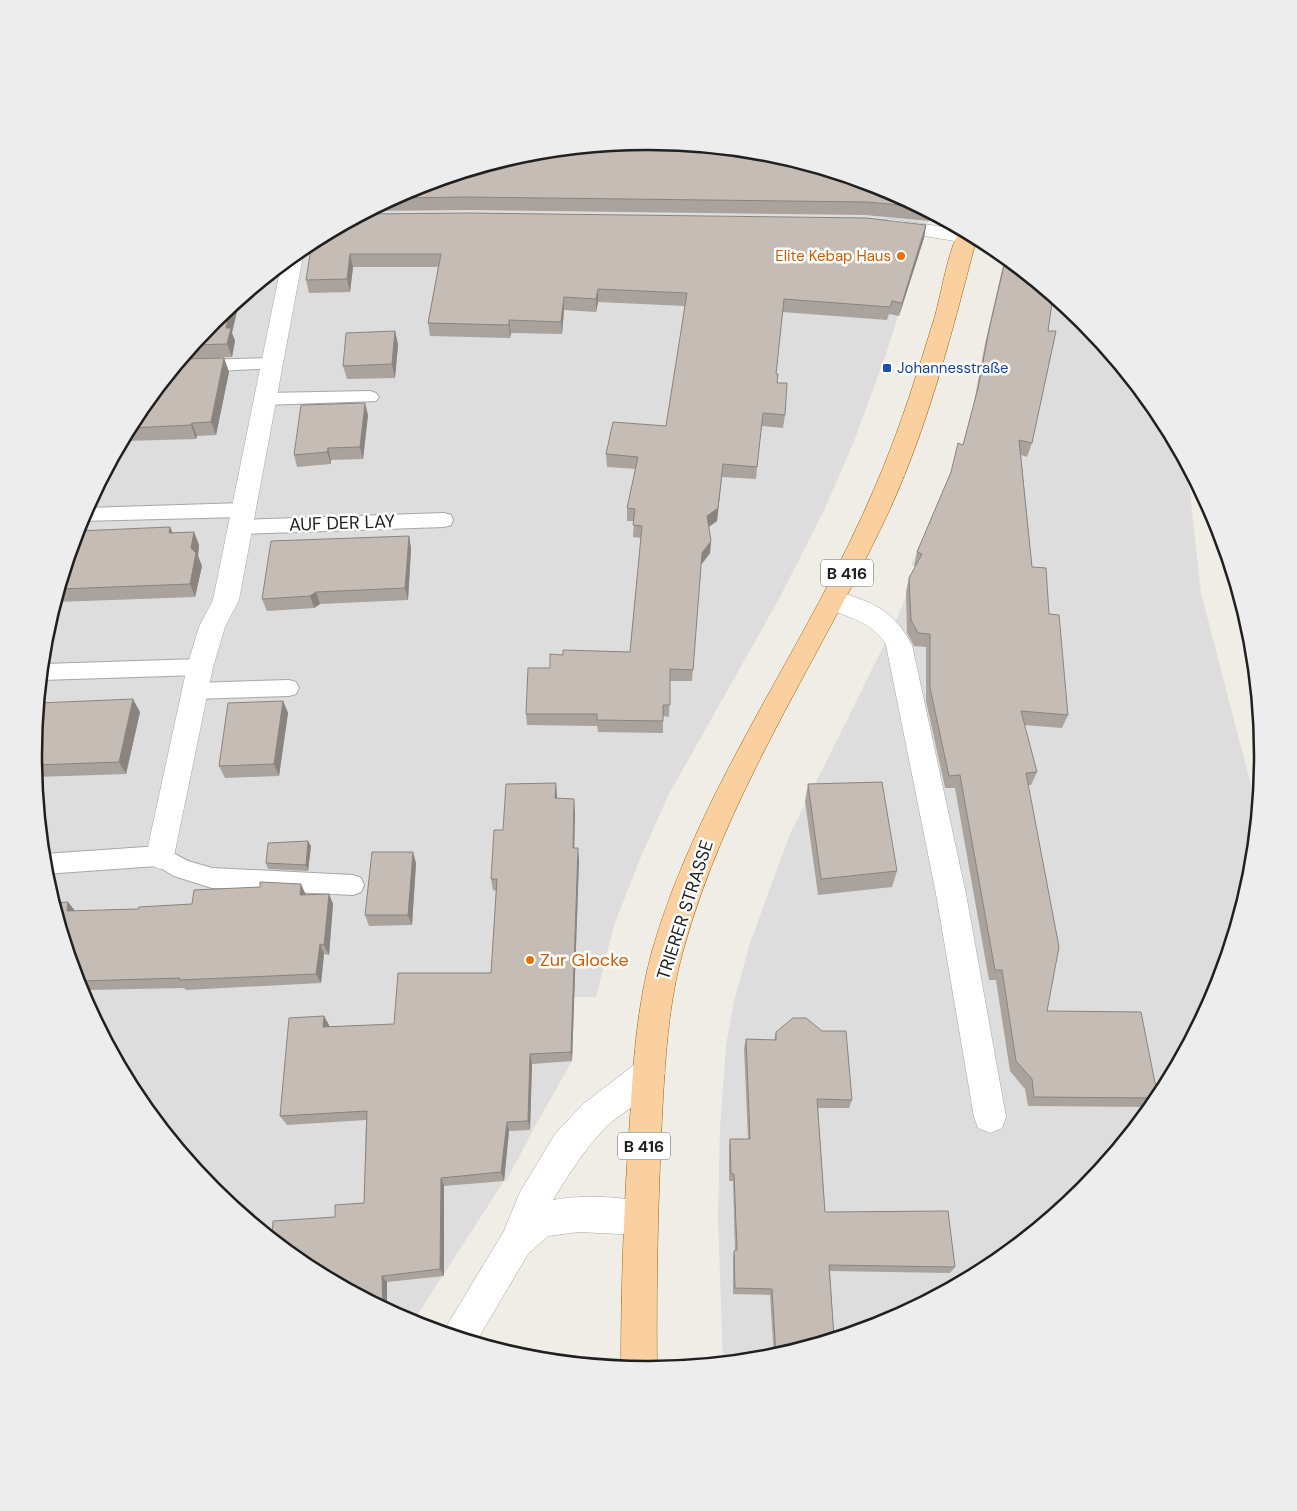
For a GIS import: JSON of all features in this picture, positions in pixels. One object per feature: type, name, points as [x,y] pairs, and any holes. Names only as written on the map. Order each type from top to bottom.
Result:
[{"type":"main road","name":"TRIERER STRASSE","points":[[639,1361],[640,1218],[649,1073],[654,1016],[670,942],[700,858],[724,801],[834,600],[900,458],[936,350],[966,240]]},
{"type":"street","points":[[874,224],[956,234]]},
{"type":"street","points":[[160,856],[200,667],[212,627],[226,600],[291,267]]},
{"type":"street","points":[[834,600],[883,620],[899,645],[951,894],[990,1118]]},
{"type":"street","points":[[462,1332],[516,1243],[532,1204],[567,1146],[595,1115],[649,1073]]},
{"type":"street","points":[[516,1243],[532,1227],[544,1220],[561,1216],[640,1218]]},
{"type":"lane","points":[[186,366],[271,364]]},
{"type":"lane","points":[[265,399],[370,397]]},
{"type":"lane","name":"AUF DER LAY","points":[[93,515],[444,520]]},
{"type":"lane","points":[[49,672],[200,667]]},
{"type":"lane","points":[[195,691],[290,688]]},
{"type":"lane","points":[[52,863],[160,856],[182,869],[212,878],[353,884]]},
{"type":"shaded area","points":[[438,188],[918,212],[929,219],[885,357],[853,444],[824,510],[780,597],[669,794],[640,859],[614,925],[596,997],[574,997],[572,1061],[507,1180],[504,1181],[417,1315],[380,1299],[345,1280],[280,1236],[249,1211],[193,1155],[145,1092],[105,1024],[75,950],[54,874],[44,795],[42,755],[44,716],[54,637],[63,599],[89,524],[105,487],[145,419],[193,356],[220,327],[249,300],[312,252],[380,212]]},
{"type":"shaded area","points":[[1004,266],[1048,300],[1104,356],[1152,419],[1189,481],[1201,593],[1253,793],[1243,874],[1234,912],[1222,950],[1192,1024],[1152,1092],[1104,1155],[1048,1211],[985,1259],[917,1299],[843,1329],[805,1341],[767,1350],[723,1357],[718,1219],[720,1127],[726,1046],[734,1001],[750,943],[790,834],[895,623],[918,567],[911,565],[956,468],[952,467],[954,458],[960,459]]},
{"type":"building","points":[[648,149],[728,155],[767,161],[843,182],[901,205],[867,202],[413,198],[492,170],[530,161],[569,155]]},
{"type":"building","points":[[467,213],[867,218],[926,225],[902,303],[892,301],[890,307],[784,299],[776,374],[778,374],[777,383],[787,383],[785,415],[763,413],[757,467],[723,464],[718,508],[707,516],[711,541],[702,553],[693,670],[670,669],[670,705],[663,705],[663,721],[597,720],[597,714],[526,714],[528,668],[550,668],[550,654],[563,655],[563,650],[630,652],[642,526],[633,525],[635,509],[627,508],[638,457],[606,454],[613,422],[666,426],[687,293],[598,289],[596,299],[564,297],[561,322],[509,320],[509,325],[428,323],[441,254],[350,254],[347,279],[306,280],[310,253],[377,214]]},
{"type":"building","points":[[1004,266],[1052,304],[1048,331],[1056,331],[1032,443],[1019,440],[1032,567],[1046,568],[1049,614],[1059,615],[1068,715],[1021,711],[1037,772],[1026,773],[1059,947],[1047,1011],[1141,1012],[1156,1086],[1148,1098],[1034,1097],[1032,1079],[1016,1061],[1002,970],[995,970],[960,775],[949,776],[930,688],[930,634],[918,633],[911,620],[909,578],[922,554],[917,552],[951,472],[958,443],[963,445],[978,388]]},
{"type":"building","points":[[228,320],[226,328],[231,328],[227,344],[204,345]]},
{"type":"building","points":[[395,331],[392,364],[343,366],[346,333]]},
{"type":"building","points":[[224,358],[211,422],[140,428],[168,387],[191,359]]},
{"type":"building","points":[[365,403],[360,447],[328,448],[327,452],[294,455],[301,405]]},
{"type":"building","points":[[170,527],[169,533],[194,532],[191,548],[196,553],[190,584],[66,589],[87,531]]},
{"type":"building","points":[[409,536],[405,588],[316,592],[310,596],[262,599],[271,541]]},
{"type":"building","points":[[133,699],[119,762],[42,765],[45,703]]},
{"type":"building","points":[[283,701],[274,764],[219,766],[228,703]]},
{"type":"building","points":[[882,782],[897,871],[821,879],[808,784]]},
{"type":"building","points":[[556,783],[555,798],[574,799],[573,848],[578,848],[571,1052],[530,1054],[528,1121],[507,1122],[501,1172],[441,1178],[440,1269],[382,1276],[383,1300],[345,1280],[312,1259],[272,1230],[273,1221],[335,1217],[335,1205],[364,1203],[367,1111],[280,1116],[289,1018],[324,1016],[323,1027],[394,1024],[398,973],[491,973],[497,879],[491,879],[494,830],[503,830],[506,784]]},
{"type":"building","points":[[308,841],[306,865],[266,863],[268,843]]},
{"type":"building","points":[[372,852],[413,852],[408,915],[365,915]]},
{"type":"building","points":[[260,882],[301,884],[300,895],[329,894],[324,945],[320,944],[316,974],[179,980],[180,978],[87,981],[61,903],[68,902],[67,911],[138,909],[139,907],[192,904],[194,890],[260,887]]},
{"type":"building","points":[[793,1018],[806,1018],[822,1031],[846,1031],[852,1100],[817,1099],[825,1212],[948,1211],[955,1267],[829,1265],[834,1332],[776,1348],[772,1289],[735,1288],[734,1251],[737,1250],[734,1174],[731,1174],[730,1139],[750,1139],[746,1039],[776,1040],[776,1032]]},
{"type":"place","name":"Elite Kebap Haus","points":[[901,256]]},
{"type":"place","name":"Johannesstraße","points":[[887,368]]},
{"type":"place","name":"Zur Glocke","points":[[530,960]]}]
